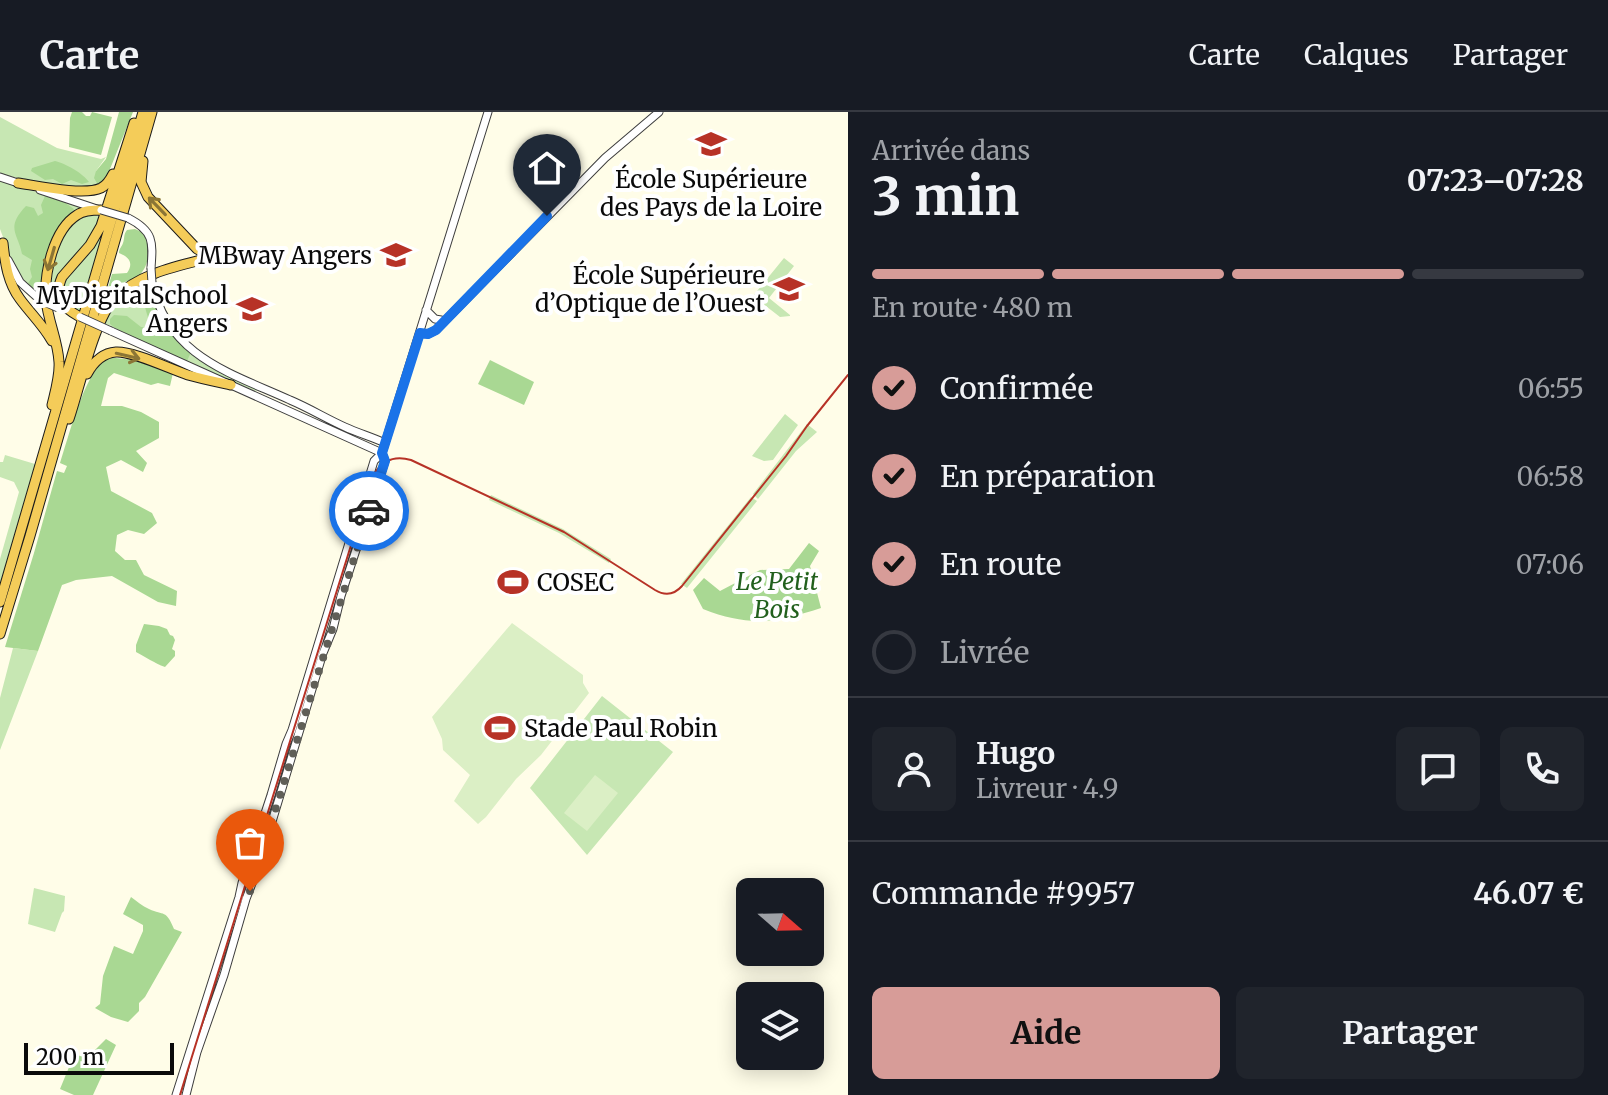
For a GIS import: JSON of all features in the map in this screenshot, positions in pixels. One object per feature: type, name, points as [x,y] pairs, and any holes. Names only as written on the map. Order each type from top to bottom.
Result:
[{"type":"highway","points":[[18,183],[62,190],[100,189],[110,180],[140,112]]},
{"type":"highway","points":[[0,602],[140,112]]},
{"type":"highway","points":[[0,634],[152,112]]},
{"type":"highway","points":[[30,536],[101,319],[114,299],[133,284],[176,265],[213,256],[197,249],[144,190],[141,170],[144,138]]},
{"type":"highway","points":[[74,315],[60,302],[59,283],[98,232],[126,146]]},
{"type":"highway","points":[[44,452],[58,374],[58,356],[46,302],[49,264],[59,236],[68,222],[82,212],[101,210]]},
{"type":"highway","points":[[1,239],[13,287],[20,300],[47,331],[58,356]]},
{"type":"highway","points":[[76,399],[89,370],[100,358],[112,353],[123,353],[233,386]]},
{"type":"street","points":[[176,1095],[374,461],[382,453],[488,112]]},
{"type":"street","points":[[420,333],[428,334],[605,158],[659,112]]},
{"type":"street","points":[[0,177],[128,218],[143,227],[153,247],[151,268],[156,299],[168,324],[186,345],[224,372],[385,443]]},
{"type":"street","points":[[1,239],[18,280],[40,300],[382,453],[385,461],[186,1095]]},
{"type":"street","points":[[426,310],[440,322]]},
{"type":"street","points":[[422,324],[440,322]]},
{"type":"street","points":[[233,386],[279,401],[283,397]]},
{"type":"green space","points":[[72,112],[90,116],[92,112],[112,117],[101,155],[69,147]]},
{"type":"green space","points":[[119,112],[133,112],[107,181],[98,185],[94,178],[96,171],[106,159]]},
{"type":"green space","points":[[0,117],[57,148],[101,159],[106,157],[96,171],[96,188],[59,187],[0,174]]},
{"type":"green space","points":[[55,161],[74,169],[89,182],[82,184],[71,180],[62,184],[53,179],[45,180],[31,171]]},
{"type":"green space","points":[[0,181],[83,206],[74,214],[31,291],[15,269],[0,229]]},
{"type":"green space","points":[[45,196],[74,209],[57,230],[50,247],[43,297],[27,285],[32,277],[32,260],[22,254],[14,225],[26,206],[34,208],[38,216],[43,213],[41,205]]},
{"type":"green space","points":[[92,214],[102,217],[99,227],[55,288],[55,301],[49,299],[48,287],[58,242],[76,218]]},
{"type":"green space","points":[[107,218],[80,313],[68,308],[61,284]]},
{"type":"green space","points":[[135,229],[146,234],[147,263],[137,277],[125,282],[105,298],[112,274],[127,273],[129,269],[129,261],[119,251],[127,230]]},
{"type":"green space","points":[[784,258],[794,266],[769,298],[790,315],[780,317],[753,296]]},
{"type":"green space","points":[[149,280],[153,301],[173,335],[203,361],[256,391],[222,379],[102,322],[121,295]]},
{"type":"green space","points":[[145,283],[149,285],[165,322],[191,352],[187,361],[110,324],[114,315],[127,316],[141,327],[151,328],[142,297],[128,306],[121,306],[122,297]]},
{"type":"green space","points":[[116,358],[173,373],[170,386],[151,385],[114,373],[108,378],[101,406],[122,406],[159,422],[159,438],[136,451],[147,463],[143,472],[121,460],[106,467],[111,491],[152,513],[157,523],[144,534],[128,530],[117,535],[115,551],[125,560],[136,560],[144,575],[177,591],[176,606],[158,602],[112,576],[76,580],[62,585],[38,651],[5,647],[57,471],[64,473],[67,466],[60,463],[78,408],[97,368],[106,360]]},
{"type":"green space","points":[[490,360],[534,382],[524,405],[478,384]]},
{"type":"green space","points":[[785,414],[798,425],[773,460],[764,461],[752,456]]},
{"type":"green space","points":[[807,424],[817,432],[796,451],[758,499],[753,494]]},
{"type":"green space","points":[[5,455],[35,464],[0,584],[0,559],[19,492],[14,482],[0,477],[0,462],[3,462]]},
{"type":"green space","points":[[491,495],[563,529],[611,559],[609,563],[559,533],[489,500]]},
{"type":"green space","points":[[751,497],[757,501],[687,588],[681,584]]},
{"type":"green space","name":"Le Petit Bois","points":[[809,543],[819,551],[810,566],[821,608],[776,620],[748,621],[703,609],[693,590],[704,578],[720,591],[760,570],[789,569]]},
{"type":"green space","name":"Stade Paul Robin","points":[[512,623],[583,675],[583,683],[589,693],[541,755],[478,824],[454,801],[470,775],[443,750],[442,739],[432,717]]},
{"type":"green space","points":[[144,624],[167,629],[175,640],[172,649],[175,656],[165,667],[136,652]]},
{"type":"green space","points":[[13,648],[38,651],[0,750],[0,698]]},
{"type":"green space","points":[[602,696],[673,752],[587,855],[530,788]]},
{"type":"green space","points":[[595,775],[618,793],[587,831],[564,813]]},
{"type":"green space","points":[[34,888],[65,896],[64,911],[55,932],[28,924]]},
{"type":"green space","points":[[131,897],[146,908],[167,916],[174,929],[182,932],[139,1003],[139,1011],[128,1022],[95,1008],[100,1004],[103,976],[114,946],[133,954],[143,931],[143,925],[123,914]]},
{"type":"green space","points":[[106,1039],[116,1045],[93,1095],[74,1095],[60,1089],[74,1055],[88,1057]]},
{"type":"tram line","points":[[180,1095],[367,490],[378,468],[386,461],[397,458],[411,460],[564,532],[655,590],[669,594],[682,586],[848,375]]},
{"type":"way so far","points":[[250,891],[369,511]]},
{"type":"place","name":"École Supérieure des Pays de la Loire","points":[[711,144]]},
{"type":"place","name":"MBway Angers","points":[[396,255]]},
{"type":"place","name":"École Supérieure d’Optique de l’Ouest","points":[[789,289]]},
{"type":"place","name":"MyDigitalSchool Angers","points":[[252,309]]},
{"type":"place","name":"COSEC","points":[[513,582]]},
{"type":"place","name":"Stade Paul Robin","points":[[500,728]]},
{"type":"route","points":[[369,511],[385,461],[382,453],[420,333],[428,334],[436,330],[547,216]]}]
